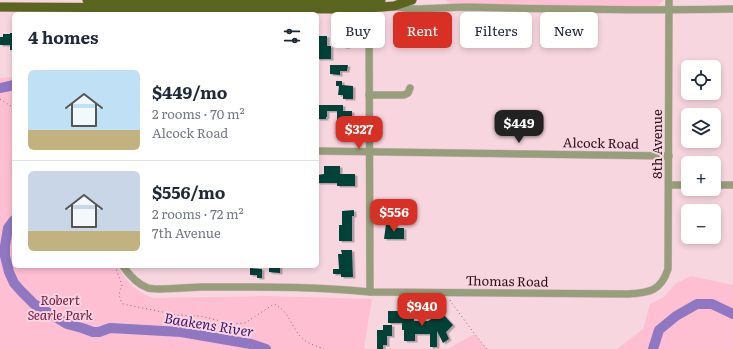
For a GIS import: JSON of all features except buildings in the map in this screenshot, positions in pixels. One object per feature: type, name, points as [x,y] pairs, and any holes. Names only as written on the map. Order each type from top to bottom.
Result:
[{"type":"main road","points":[[87,0],[193,5]]},
{"type":"main road","points":[[370,3],[381,0]]},
{"type":"main road","points":[[0,7],[32,3],[268,5],[370,3],[394,6],[412,0]]},
{"type":"street","points":[[444,0],[449,7]]},
{"type":"street","points":[[653,10],[668,0]]},
{"type":"street","name":"8th Avenue","points":[[659,286],[668,269],[668,0]]},
{"type":"street","points":[[370,3],[368,151],[370,292]]},
{"type":"street","points":[[394,6],[407,9],[449,7],[653,10],[733,9]]},
{"type":"street","points":[[369,95],[404,95],[408,93],[410,88]]},
{"type":"street","name":"Alcock Road","points":[[319,151],[669,156]]},
{"type":"street","points":[[669,185],[681,185]]},
{"type":"street","points":[[721,185],[733,185]]},
{"type":"street","name":"Thomas Road","points":[[120,268],[135,280],[150,289],[201,287],[284,287],[346,289],[370,292],[642,294],[654,290],[659,286]]},
{"type":"path","points":[[0,99],[12,107]]},
{"type":"path","points":[[118,268],[122,285],[119,293],[120,301],[123,304],[177,315],[200,316],[233,324],[245,322],[274,304],[283,310],[299,335],[304,340],[324,349]]},
{"type":"path","points":[[450,292],[451,302],[487,349]]},
{"type":"green space","points":[[446,0],[664,0],[658,5],[654,6],[455,5],[450,4]]},
{"type":"green space","name":"Robert Searle Park","points":[[12,77],[12,268],[118,268],[132,286],[142,293],[154,298],[268,296],[372,299],[364,347],[366,349],[0,349],[0,78]]},
{"type":"green space","points":[[691,276],[733,285],[733,349],[617,349],[643,329],[650,304],[664,297],[676,283]]},
{"type":"green space","points":[[474,334],[487,349],[448,349]]},
{"type":"waterway","name":"Baakens River","points":[[0,88],[12,85]]},
{"type":"waterway","name":"Baakens River","points":[[12,223],[8,228],[5,256],[9,272],[14,283],[34,304],[67,324],[93,332],[99,332],[110,328],[181,332],[251,344],[266,349]]},
{"type":"waterway","name":"Baakens River","points":[[653,349],[659,330],[676,316],[697,304],[712,304],[733,314]]}]
